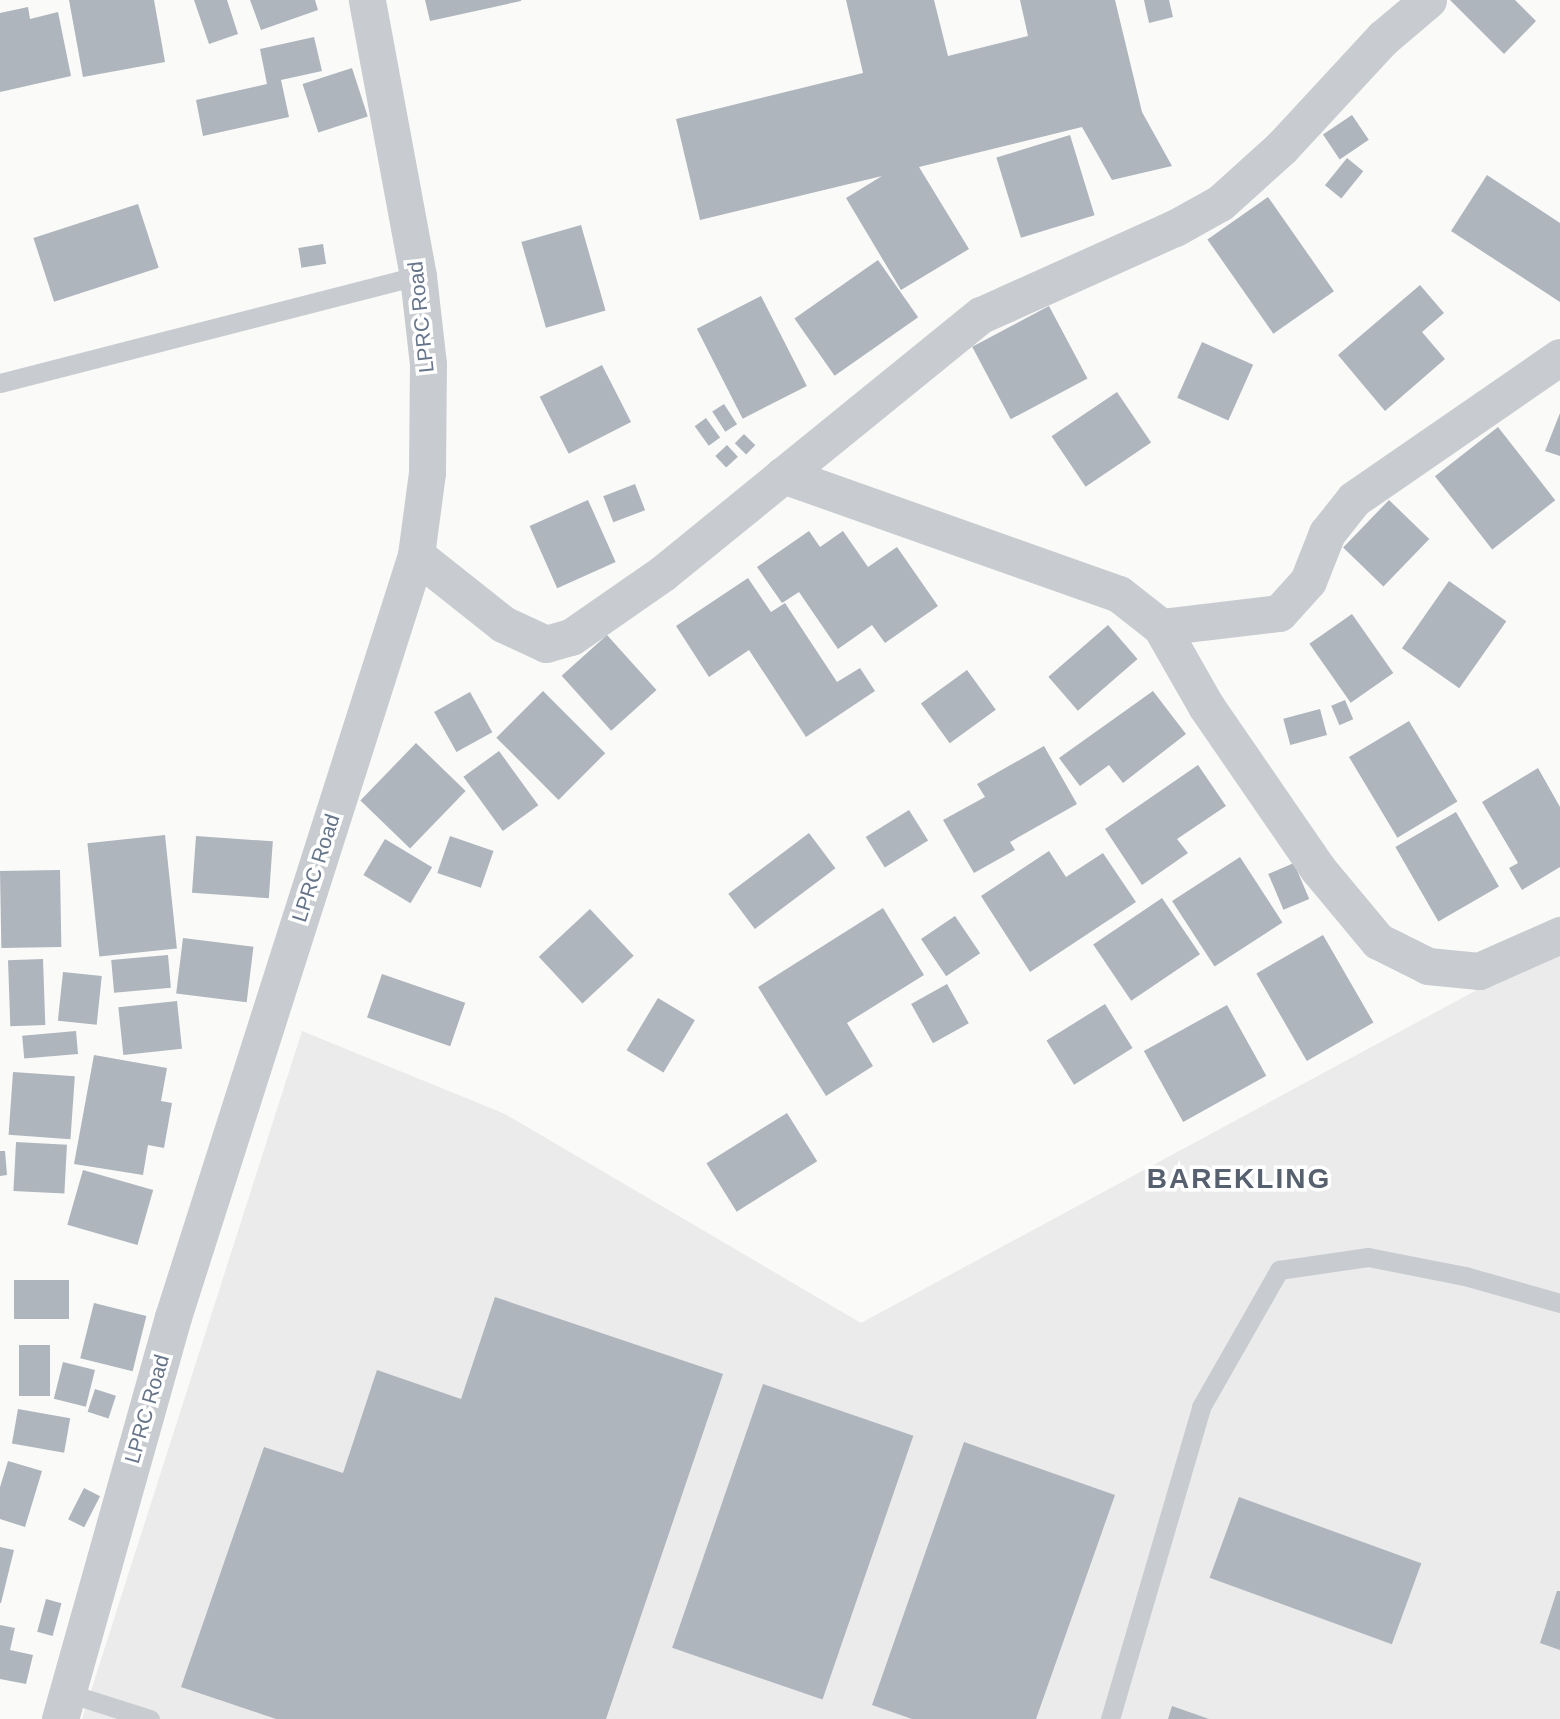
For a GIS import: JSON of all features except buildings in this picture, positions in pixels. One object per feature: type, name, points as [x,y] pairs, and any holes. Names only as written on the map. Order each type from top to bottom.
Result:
[{"type":"street","name":"LPRC Road","points":[[64,1706],[173,1317],[416,555],[427,460],[428,364],[418,276],[367,0]]},
{"type":"street","points":[[416,555],[503,624],[555,643],[611,612],[981,314],[1175,229],[1220,203],[1282,146],[1383,38],[1428,0]]},
{"type":"street","points":[[1161,627],[1279,613],[1308,581],[1327,533],[1354,499],[1560,357]]},
{"type":"street","points":[[783,475],[1119,594],[1161,627],[1206,706],[1256,773],[1318,869],[1378,941],[1428,966],[1479,971],[1560,935]]},
{"type":"lane","points":[[0,383],[418,276]]},
{"type":"lane","points":[[1110,1719],[1201,1407],[1279,1270],[1368,1257],[1465,1276],[1560,1303]]},
{"type":"lane","points":[[64,1706],[149,1719]]},
{"type":"shaded area","points":[[1560,945],[1560,1719],[82,1719],[302,1031],[505,1114],[861,1323]]},
{"type":"district","name":"BAREKLING","points":[[1239,1179]]}]
